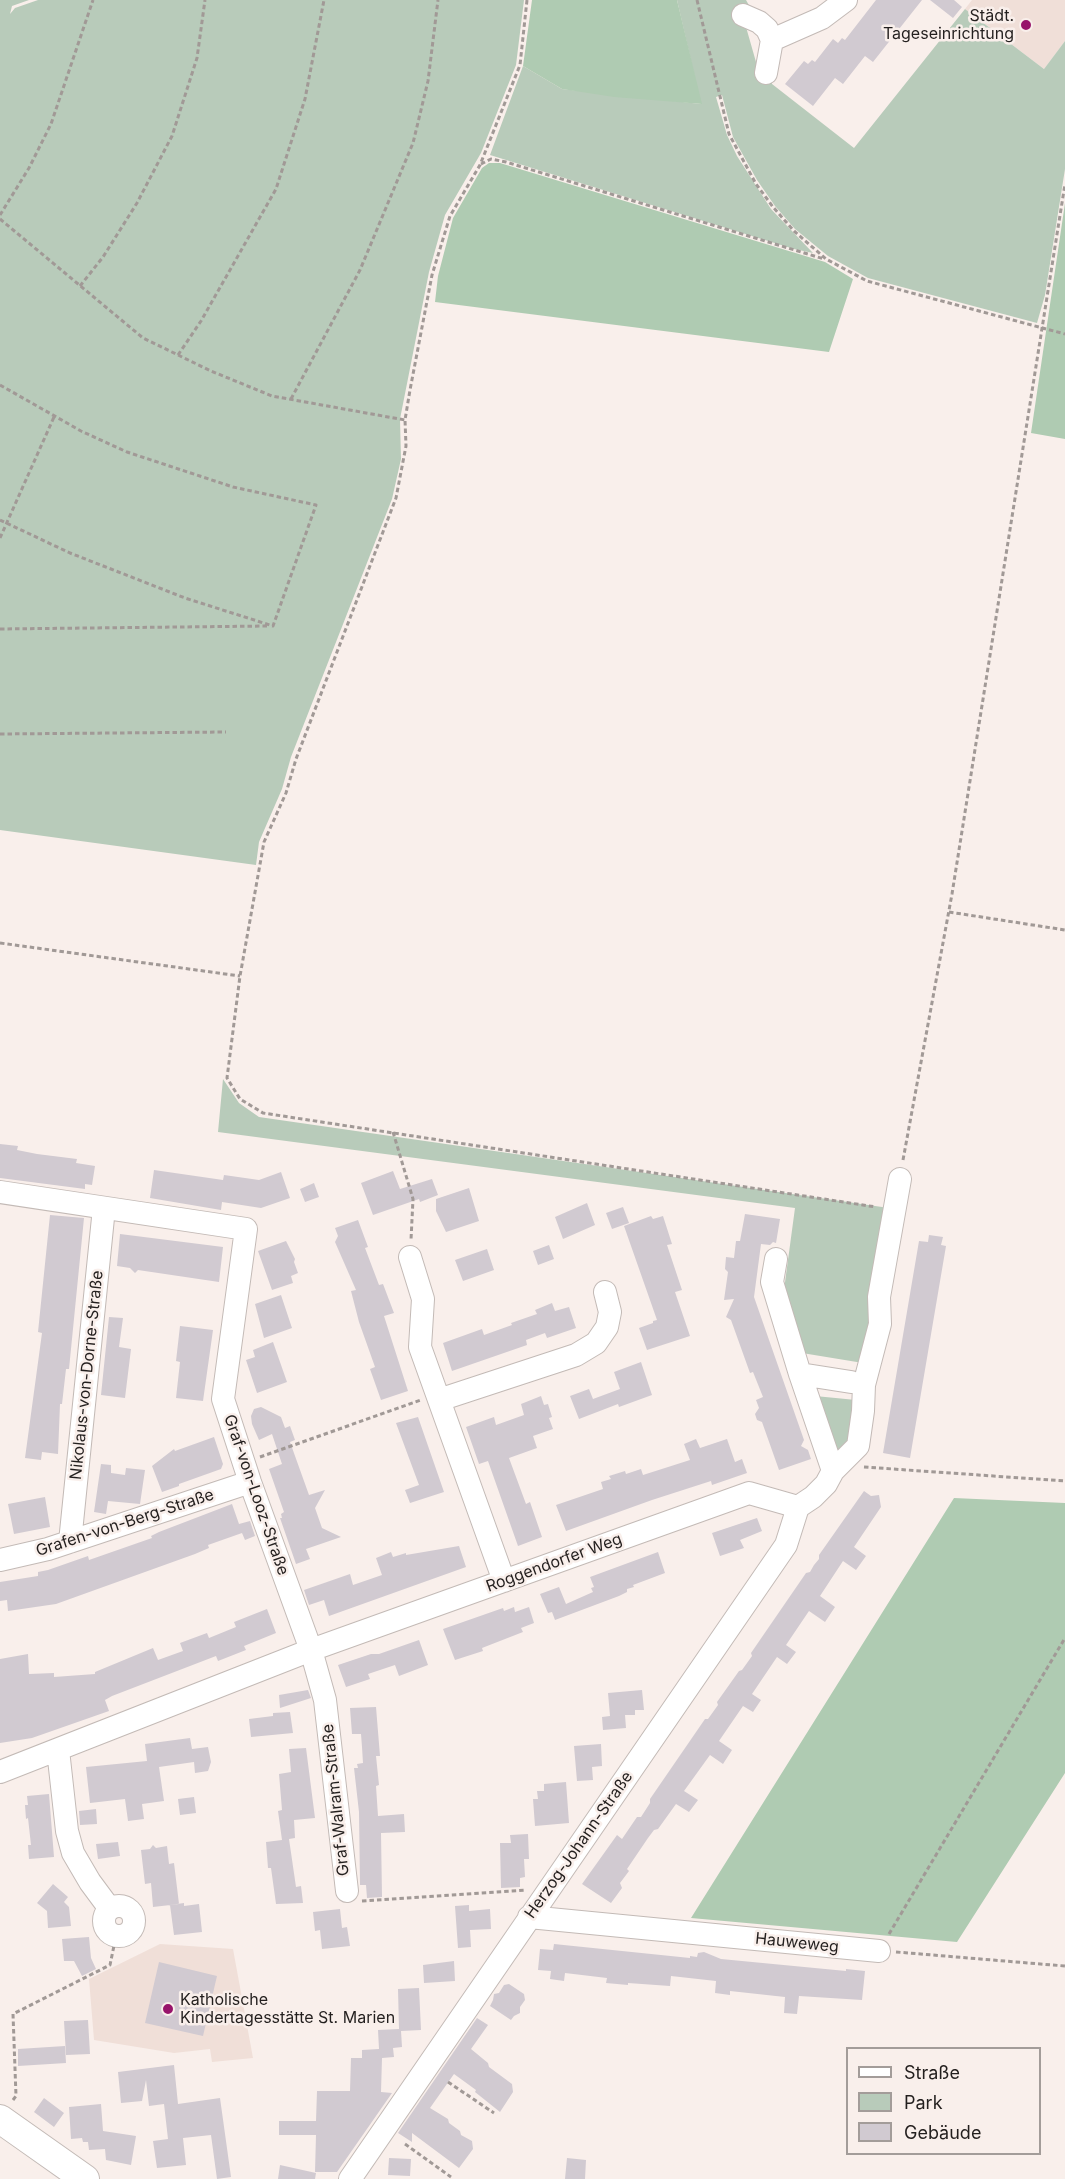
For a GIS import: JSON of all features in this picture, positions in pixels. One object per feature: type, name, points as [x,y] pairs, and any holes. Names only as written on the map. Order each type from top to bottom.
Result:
[{"type":"main road","points":[[0,2119],[85,2179]]},
{"type":"street","points":[[772,40],[822,18],[846,0]]},
{"type":"street","points":[[743,15],[759,22],[767,29],[772,40],[766,73]]},
{"type":"street","points":[[798,1507],[826,1484],[836,1468],[858,1446],[864,1385],[880,1324],[879,1297],[900,1179]]},
{"type":"street","points":[[0,1192],[104,1208]]},
{"type":"street","name":"Graf-von-Looz-Straße","points":[[104,1208],[246,1229],[223,1399],[311,1650]]},
{"type":"street","name":"Nikolaus-von-Dorne-Straße","points":[[70,1542],[104,1208]]},
{"type":"street","points":[[410,1257],[423,1299],[420,1347],[504,1581]]},
{"type":"street","points":[[777,1259],[772,1282],[800,1374],[836,1468]]},
{"type":"street","points":[[438,1397],[576,1355],[596,1343],[607,1327],[610,1312],[605,1292]]},
{"type":"street","points":[[800,1374],[851,1382]]},
{"type":"street","name":"Grafen-von-Berg-Straße","points":[[0,1560],[20,1557],[70,1542],[247,1472]]},
{"type":"street","name":"Roggendorfer Weg","points":[[0,1772],[311,1650],[749,1493],[798,1507]]},
{"type":"street","name":"Herzog-Johann-Straße","points":[[350,2179],[786,1545],[798,1507]]},
{"type":"street","name":"Graf-Walram-Straße","points":[[311,1650],[325,1700],[347,1891]]},
{"type":"street","points":[[58,1750],[67,1831],[73,1852],[90,1882],[110,1909],[124,1906],[134,1917],[130,1931],[126,1935],[116,1936]]},
{"type":"street","name":"Hauweweg","points":[[529,1917],[879,1951]]},
{"type":"path","points":[[93,0],[51,124],[29,168],[0,217],[143,338],[211,371],[272,396],[405,420]]},
{"type":"path","points":[[80,286],[103,257],[137,203],[172,136],[197,58],[205,0]]},
{"type":"path","points":[[178,355],[201,321],[276,189],[305,99],[324,0]]},
{"type":"path","points":[[291,399],[360,270],[413,143],[428,81],[438,0]]},
{"type":"path","points":[[527,0],[520,65],[480,165],[450,216],[435,265],[405,420],[406,446],[396,498],[296,759],[286,793],[264,842],[240,976],[227,1078],[240,1099],[263,1113],[895,1209]]},
{"type":"path","points":[[697,0],[727,125],[740,156],[773,207],[794,231],[826,259]]},
{"type":"path","points":[[480,165],[491,159],[506,162],[826,259],[867,281],[1065,334]]},
{"type":"path","points":[[900,1179],[948,912],[1065,184]]},
{"type":"path","points":[[0,385],[54,417],[127,452],[233,487],[316,505],[273,626]]},
{"type":"path","points":[[0,538],[54,417]]},
{"type":"path","points":[[0,520],[70,553],[184,598],[273,626]]},
{"type":"path","points":[[0,629],[273,626]]},
{"type":"path","points":[[0,734],[226,732]]},
{"type":"path","points":[[948,912],[1065,930]]},
{"type":"path","points":[[0,943],[240,976]]},
{"type":"path","points":[[393,1132],[413,1199],[410,1257]]},
{"type":"path","points":[[247,1472],[438,1397]]},
{"type":"path","points":[[836,1468],[1065,1481]]},
{"type":"path","points":[[1065,1638],[879,1951],[1065,1966]]},
{"type":"path","name":"Graf-Walram-Straße","points":[[347,1891],[356,1899],[365,1902],[549,1888]]},
{"type":"path","points":[[0,2119],[16,2096],[13,2014],[110,1965],[116,1936]]},
{"type":"path","points":[[448,2082],[494,2113]]},
{"type":"path","points":[[405,2144],[451,2177]]},
{"type":"shaded area","name":"Städt. Tageseinrichtung","points":[[972,0],[1065,0],[1065,41],[1044,69],[965,9]]},
{"type":"shaded area","name":"Katholische Kindertagesstätte St. Marien","points":[[160,1944],[233,1949],[253,2058],[212,2062],[210,2049],[174,2053],[94,2040],[89,1979]]},
{"type":"green space","points":[[0,0],[29,0],[12,6],[10,14],[15,8],[38,0],[524,0],[516,65],[481,153],[445,215],[429,272],[400,419],[401,459],[392,499],[291,757],[282,789],[259,842],[256,865],[0,830]]},
{"type":"green space","points":[[532,0],[677,0],[702,104],[614,97],[562,89],[523,66]]},
{"type":"green space","points":[[677,0],[746,0],[751,9],[744,20],[760,76],[772,78],[772,84],[854,148],[965,9],[1044,69],[1065,41],[1065,169],[1045,295],[1037,323],[868,278],[828,256],[795,229],[757,180],[733,137],[722,95],[716,97],[727,135],[737,156],[771,209],[813,253],[490,155],[523,66],[562,89],[701,104]]},
{"type":"green space","points":[[489,163],[500,163],[825,262],[853,279],[829,352],[435,302],[438,276],[453,218],[482,168]]},
{"type":"green space","points":[[1065,203],[1065,439],[1031,433]]},
{"type":"green space","points":[[223,1079],[239,1103],[259,1117],[889,1208],[863,1363],[802,1353],[783,1297],[795,1208],[218,1132]]},
{"type":"green space","points":[[815,1396],[856,1400],[850,1439],[838,1454]]},
{"type":"green space","points":[[954,1498],[1065,1503],[1065,1773],[957,1942],[691,1918]]},
{"type":"building","points":[[876,0],[922,0],[873,62],[865,56],[843,84],[835,78],[813,106],[785,84],[804,61],[808,64],[812,60],[815,62],[833,39],[838,43],[842,38],[845,40]]},
{"type":"building","points":[[930,0],[954,0],[962,7],[953,18]]},
{"type":"building","points":[[0,1144],[18,1146],[17,1150],[37,1154],[77,1159],[76,1163],[95,1166],[92,1185],[85,1184],[85,1189],[0,1178]]},
{"type":"building","points":[[154,1170],[223,1180],[224,1175],[259,1180],[281,1172],[290,1198],[261,1208],[222,1202],[221,1210],[150,1198]]},
{"type":"building","points":[[393,1171],[400,1189],[432,1179],[438,1195],[373,1215],[361,1183]]},
{"type":"building","points":[[314,1183],[319,1197],[305,1202],[300,1189]]},
{"type":"building","points":[[469,1188],[479,1221],[446,1232],[436,1211],[436,1199]]},
{"type":"building","points":[[587,1203],[595,1225],[563,1239],[555,1217]]},
{"type":"building","points":[[623,1207],[629,1223],[612,1229],[606,1213]]},
{"type":"building","points":[[745,1214],[780,1219],[776,1243],[761,1244],[754,1297],[804,1440],[801,1446],[808,1450],[811,1459],[779,1470],[762,1422],[757,1420],[755,1414],[759,1408],[756,1400],[763,1397],[753,1372],[750,1373],[731,1320],[726,1317],[734,1299],[724,1300],[728,1272],[725,1269],[726,1257],[734,1258],[736,1241],[740,1241]]},
{"type":"building","points":[[50,1215],[84,1218],[69,1369],[66,1369],[62,1404],[60,1404],[58,1454],[42,1452],[41,1460],[25,1458],[42,1333],[38,1332]]},
{"type":"building","points":[[651,1216],[653,1219],[663,1216],[672,1244],[667,1245],[682,1290],[675,1292],[690,1336],[647,1350],[639,1328],[657,1320],[624,1226]]},
{"type":"building","points":[[358,1220],[368,1247],[365,1248],[379,1285],[383,1284],[394,1313],[384,1316],[408,1391],[381,1400],[370,1369],[375,1367],[351,1291],[356,1290],[335,1242],[338,1236],[335,1228]]},
{"type":"building","points":[[120,1234],[223,1247],[219,1282],[138,1270],[135,1273],[130,1268],[117,1266]]},
{"type":"building","points":[[929,1235],[943,1237],[941,1245],[946,1246],[910,1458],[883,1453],[919,1241],[928,1242]]},
{"type":"building","points":[[286,1241],[295,1259],[298,1273],[291,1276],[293,1283],[272,1290],[258,1251]]},
{"type":"building","points":[[549,1245],[554,1259],[538,1265],[533,1251]]},
{"type":"building","points":[[487,1249],[494,1270],[463,1281],[455,1260]]},
{"type":"building","points":[[281,1295],[292,1328],[264,1338],[255,1304]]},
{"type":"building","points":[[552,1303],[555,1311],[569,1307],[576,1328],[547,1338],[545,1333],[526,1340],[527,1345],[452,1371],[443,1343],[482,1329],[484,1335],[512,1325],[511,1323],[537,1314],[535,1310]]},
{"type":"building","points":[[109,1317],[123,1318],[119,1347],[131,1349],[125,1398],[101,1395]]},
{"type":"building","points":[[180,1326],[213,1330],[203,1401],[176,1398],[180,1362],[176,1361]]},
{"type":"building","points":[[273,1342],[287,1382],[257,1393],[246,1360],[255,1357],[253,1350]]},
{"type":"building","points":[[641,1362],[652,1395],[619,1407],[618,1404],[579,1419],[570,1396],[589,1389],[593,1399],[620,1389],[614,1372]]},
{"type":"building","points":[[541,1396],[544,1405],[548,1404],[553,1429],[533,1436],[537,1448],[509,1458],[526,1504],[530,1502],[542,1537],[518,1546],[488,1461],[479,1464],[466,1427],[494,1417],[496,1425],[524,1415],[521,1404]]},
{"type":"building","points":[[261,1407],[281,1417],[285,1428],[290,1426],[295,1440],[290,1442],[309,1495],[325,1490],[315,1508],[322,1528],[341,1537],[306,1549],[310,1559],[296,1564],[280,1518],[284,1512],[269,1469],[282,1464],[272,1434],[259,1440],[252,1424],[251,1416],[254,1409]]},
{"type":"building","points":[[418,1417],[444,1492],[410,1503],[405,1490],[419,1485],[396,1423]]},
{"type":"building","points":[[214,1437],[223,1464],[221,1469],[162,1492],[152,1466],[174,1449],[175,1451]]},
{"type":"building","points":[[696,1439],[700,1448],[727,1439],[735,1462],[742,1459],[747,1473],[712,1485],[711,1481],[566,1531],[556,1505],[603,1489],[601,1482],[611,1479],[609,1476],[641,1469],[643,1475],[690,1460],[684,1444]]},
{"type":"building","points":[[101,1464],[111,1465],[111,1473],[125,1475],[126,1468],[145,1470],[140,1504],[108,1501],[106,1514],[94,1512]]},
{"type":"building","points":[[864,1491],[871,1496],[879,1495],[881,1507],[854,1547],[866,1556],[856,1570],[843,1561],[820,1596],[835,1607],[825,1622],[809,1611],[786,1645],[796,1652],[787,1664],[777,1657],[752,1694],[761,1700],[753,1712],[743,1706],[719,1741],[732,1750],[723,1764],[710,1755],[684,1791],[698,1800],[689,1812],[676,1804],[658,1829],[654,1830],[627,1869],[629,1871],[620,1883],[622,1888],[611,1903],[582,1884],[617,1835],[622,1839],[637,1817],[641,1817],[650,1799],[705,1719],[708,1719],[718,1705],[717,1702],[752,1656],[751,1653],[806,1573],[810,1572],[819,1559],[819,1555]]},
{"type":"building","points":[[45,1497],[50,1527],[14,1534],[8,1504]]},
{"type":"building","points":[[232,1504],[239,1524],[250,1521],[255,1536],[245,1540],[242,1533],[208,1545],[209,1548],[195,1554],[56,1604],[8,1611],[7,1600],[0,1601],[0,1582],[38,1576],[38,1572],[88,1556],[89,1560],[152,1538],[151,1536],[159,1532]]},
{"type":"building","points":[[757,1518],[762,1531],[740,1540],[744,1548],[720,1556],[712,1533]]},
{"type":"building","points":[[459,1546],[466,1567],[329,1616],[324,1600],[309,1605],[304,1590],[350,1574],[353,1585],[382,1575],[376,1558],[391,1552],[393,1557],[406,1553],[406,1555]]},
{"type":"building","points":[[658,1552],[665,1573],[633,1585],[634,1587],[627,1589],[627,1592],[619,1596],[555,1620],[552,1612],[548,1613],[540,1594],[559,1587],[566,1604],[593,1592],[591,1588],[594,1587],[590,1577]]},
{"type":"building","points":[[514,1607],[515,1612],[529,1607],[534,1623],[521,1628],[523,1632],[482,1648],[483,1651],[455,1660],[443,1629],[503,1608],[504,1611]]},
{"type":"building","points":[[267,1609],[276,1633],[244,1646],[246,1650],[218,1661],[216,1656],[112,1696],[105,1700],[109,1711],[32,1738],[0,1743],[0,1659],[28,1654],[29,1674],[54,1673],[54,1677],[95,1674],[95,1672],[153,1648],[158,1660],[183,1651],[180,1643],[207,1633],[209,1638],[236,1627],[234,1622]]},
{"type":"building","points":[[419,1640],[428,1665],[399,1676],[395,1665],[368,1674],[370,1679],[346,1687],[338,1665]]},
{"type":"building","points":[[308,1690],[311,1698],[280,1708],[279,1695]]},
{"type":"building","points":[[642,1690],[644,1710],[635,1710],[635,1715],[625,1715],[626,1728],[603,1730],[602,1717],[610,1716],[608,1693]]},
{"type":"building","points":[[376,1707],[380,1756],[376,1756],[379,1785],[376,1786],[378,1816],[404,1814],[405,1832],[381,1833],[382,1897],[367,1898],[366,1885],[360,1885],[359,1812],[354,1768],[358,1768],[357,1764],[363,1763],[361,1734],[352,1734],[350,1708]]},
{"type":"building","points":[[290,1712],[293,1733],[251,1737],[249,1719],[273,1716],[273,1713]]},
{"type":"building","points":[[190,1738],[192,1749],[208,1747],[211,1762],[208,1771],[195,1773],[194,1762],[159,1767],[164,1801],[142,1804],[144,1819],[128,1821],[125,1799],[90,1803],[86,1767],[147,1761],[145,1744]]},
{"type":"building","points":[[601,1744],[602,1766],[592,1767],[593,1780],[577,1781],[574,1746]]},
{"type":"building","points":[[306,1748],[315,1818],[294,1820],[295,1838],[289,1839],[296,1887],[301,1886],[303,1903],[276,1904],[271,1868],[268,1868],[266,1842],[282,1840],[278,1811],[282,1810],[279,1774],[291,1772],[289,1749]]},
{"type":"building","points":[[566,1782],[569,1823],[535,1826],[533,1799],[538,1799],[537,1791],[544,1791],[544,1784]]},
{"type":"building","points":[[49,1794],[54,1857],[29,1859],[28,1845],[31,1845],[28,1818],[26,1819],[27,1796]]},
{"type":"building","points":[[194,1797],[196,1813],[180,1815],[178,1799]]},
{"type":"building","points":[[96,1809],[97,1824],[80,1825],[79,1811]]},
{"type":"building","points":[[528,1834],[529,1859],[524,1859],[525,1877],[520,1878],[520,1887],[501,1888],[500,1843],[511,1843],[510,1835]]},
{"type":"building","points":[[118,1842],[120,1856],[98,1859],[96,1844]]},
{"type":"building","points":[[153,1845],[156,1848],[167,1846],[169,1864],[174,1863],[179,1904],[153,1907],[151,1883],[145,1884],[141,1850],[150,1849]]},
{"type":"building","points":[[53,1884],[68,1897],[64,1902],[69,1907],[71,1926],[48,1928],[47,1911],[37,1903]]},
{"type":"building","points":[[184,1903],[184,1906],[199,1904],[202,1932],[174,1935],[170,1905]]},
{"type":"building","points":[[469,1905],[469,1911],[490,1909],[491,1929],[470,1930],[471,1947],[458,1948],[455,1906]]},
{"type":"building","points":[[340,1909],[342,1928],[347,1927],[350,1946],[322,1949],[320,1930],[315,1931],[313,1912]]},
{"type":"building","points":[[89,1937],[91,1958],[96,1969],[82,1976],[74,1961],[64,1961],[62,1939]]},
{"type":"building","points":[[554,1944],[690,1958],[690,1956],[697,1957],[698,1953],[704,1952],[721,1959],[865,1971],[862,2000],[799,1996],[797,2014],[784,2013],[785,1997],[730,1991],[730,1995],[715,1993],[716,1981],[671,1976],[670,1986],[628,1983],[628,1985],[606,1983],[607,1978],[565,1973],[564,1981],[550,1979],[551,1971],[538,1970],[540,1949],[553,1950]]},
{"type":"building","points":[[454,1961],[455,1981],[424,1983],[423,1965]]},
{"type":"building","points":[[159,1962],[217,1976],[203,2036],[145,2023]]},
{"type":"building","points":[[509,1984],[524,1994],[525,2000],[520,2007],[520,2013],[511,2020],[490,2006],[494,1994],[499,1993],[504,1985]]},
{"type":"building","points":[[419,1988],[421,2030],[401,2031],[402,2047],[393,2048],[394,2057],[382,2058],[381,2092],[392,2093],[337,2172],[315,2172],[316,2135],[279,2135],[279,2121],[316,2121],[317,2091],[350,2091],[351,2058],[362,2058],[362,2050],[379,2049],[378,2030],[399,2029],[398,1989]]},
{"type":"building","points":[[477,2018],[488,2025],[471,2049],[488,2063],[489,2067],[512,2084],[513,2092],[500,2112],[454,2074],[430,2108],[448,2119],[461,2135],[472,2141],[473,2149],[459,2168],[412,2133],[412,2142],[398,2133]]},
{"type":"building","points":[[88,2020],[90,2054],[66,2055],[64,2021]]},
{"type":"building","points":[[65,2046],[66,2063],[18,2066],[18,2049]]},
{"type":"building","points":[[174,2065],[178,2104],[220,2098],[231,2177],[217,2179],[211,2135],[183,2138],[186,2165],[157,2168],[153,2141],[168,2139],[164,2104],[149,2106],[146,2080],[142,2101],[121,2103],[118,2072]]},
{"type":"building","points":[[44,2098],[64,2113],[54,2127],[34,2112]]},
{"type":"building","points":[[101,2104],[103,2131],[136,2136],[131,2165],[106,2160],[105,2149],[89,2150],[88,2142],[83,2142],[82,2138],[71,2139],[69,2107]]},
{"type":"building","points":[[389,2158],[411,2159],[410,2176],[388,2175]]},
{"type":"building","points":[[567,2158],[586,2160],[585,2179],[565,2179]]},
{"type":"building","points":[[280,2165],[316,2173],[315,2179],[278,2179]]},
{"type":"place","name":"Städt. Tageseinrichtung","points":[[1026,25]]},
{"type":"place","name":"Katholische Kindertagesstätte St. Marien","points":[[168,2009]]}]
